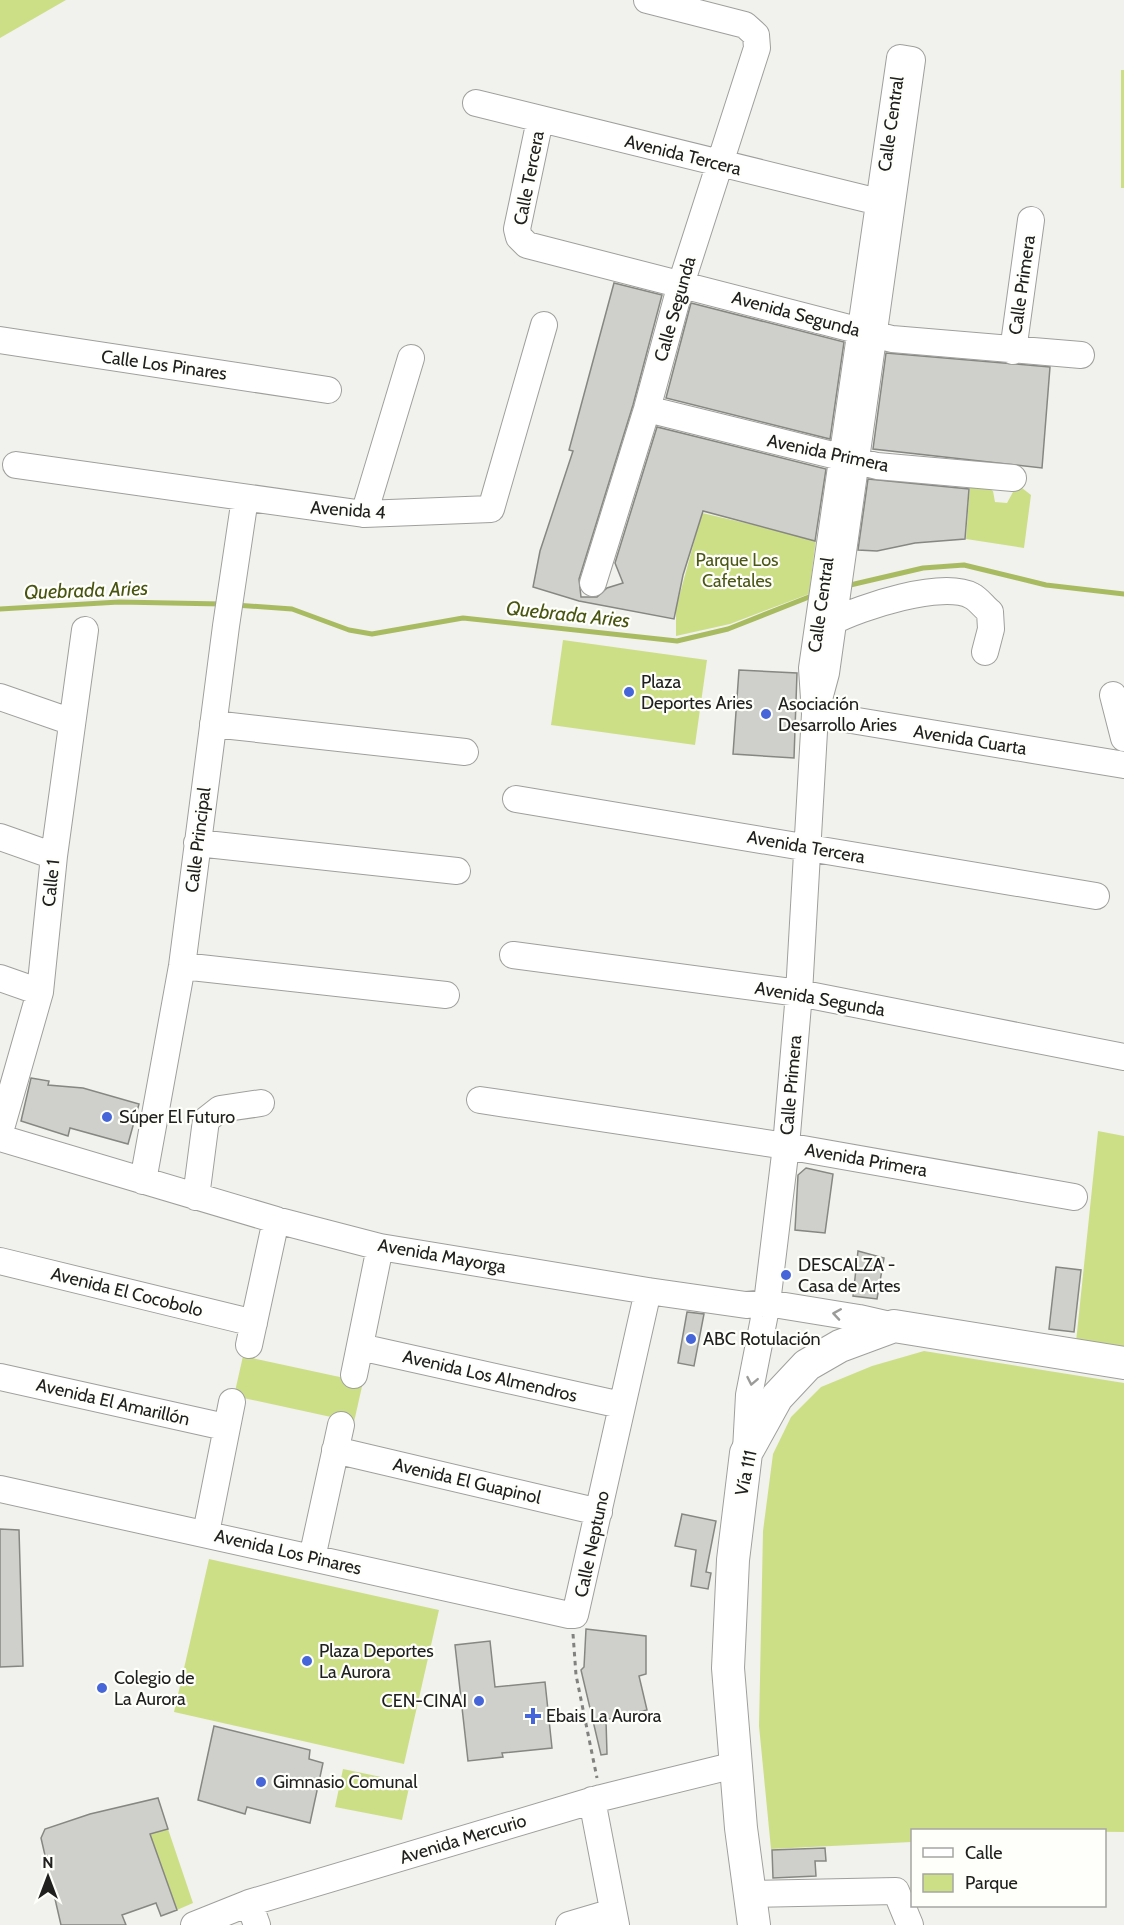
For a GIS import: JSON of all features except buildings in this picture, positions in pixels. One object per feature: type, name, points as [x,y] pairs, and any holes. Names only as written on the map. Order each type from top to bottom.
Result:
[{"type":"main road","name":"Vía 111","points":[[754,1925],[735,1765],[728,1668],[733,1560],[746,1453],[777,1397],[807,1365],[840,1346],[894,1326],[1124,1363]]},
{"type":"street","name":"Calle Segunda","points":[[593,583],[647,410],[681,284],[757,48],[756,35],[745,25],[648,0]]},
{"type":"street","name":"Avenida Tercera","points":[[476,103],[885,204]]},
{"type":"street","name":"Calle Tercera","points":[[519,237],[517,229],[540,120]]},
{"type":"street","name":"Calle Central","points":[[815,714],[826,673],[832,575],[885,204]]},
{"type":"street","name":"Calle Primera","points":[[1013,351],[1031,220]]},
{"type":"street","name":"Avenida Segunda","points":[[519,237],[527,245],[892,339],[1081,355]]},
{"type":"street","name":"Avenida 4","points":[[16,465],[364,514],[491,509],[544,325]]},
{"type":"street","name":"Calle Los Pinares","points":[[0,340],[328,390]]},
{"type":"street","points":[[364,514],[411,358]]},
{"type":"street","name":"Avenida Primera","points":[[647,410],[877,466],[1013,478]]},
{"type":"street","name":"Calle Principal","points":[[143,1181],[182,966],[233,572],[245,498]]},
{"type":"street","points":[[829,609],[952,591],[972,596],[990,612],[991,629],[986,652]]},
{"type":"street","name":"Calle 1","points":[[0,1132],[40,992],[54,856],[85,630]]},
{"type":"street","points":[[1113,695],[1124,738]]},
{"type":"street","points":[[0,697],[72,722]]},
{"type":"street","name":"Calle Primera","points":[[746,1453],[749,1395],[767,1303],[786,1146],[810,847],[815,714]]},
{"type":"street","name":"Avenida Cuarta","points":[[815,714],[1124,765]]},
{"type":"street","points":[[213,724],[465,752]]},
{"type":"street","name":"Avenida Tercera","points":[[516,799],[1096,897]]},
{"type":"street","points":[[0,837],[54,856]]},
{"type":"street","points":[[197,843],[457,871]]},
{"type":"street","name":"Avenida Segunda","points":[[513,955],[799,993],[1124,1057]]},
{"type":"street","points":[[182,966],[446,994]]},
{"type":"street","points":[[0,978],[40,992]]},
{"type":"street","name":"Avenida Primera","points":[[480,1100],[786,1146],[1074,1197]]},
{"type":"street","points":[[196,1197],[206,1120],[220,1109],[261,1103]]},
{"type":"street","name":"Avenida Mayorga","points":[[0,1138],[276,1220],[380,1247],[648,1291],[747,1305],[767,1303],[894,1326]]},
{"type":"street","name":"Avenida El Cocobolo","points":[[0,1261],[251,1334],[276,1220]]},
{"type":"street","points":[[354,1375],[380,1247]]},
{"type":"street","name":"Calle Neptuno","points":[[575,1615],[648,1291]]},
{"type":"street","name":"Avenida Los Almendros","points":[[360,1347],[621,1405]]},
{"type":"street","name":"Avenida El Amarillón","points":[[0,1377],[225,1427]]},
{"type":"street","points":[[206,1533],[225,1427],[232,1402]]},
{"type":"street","points":[[312,1558],[341,1425]]},
{"type":"street","name":"Avenida El Guapinol","points":[[335,1450],[599,1512]]},
{"type":"street","name":"Avenida Los Pinares","points":[[0,1489],[206,1533],[569,1616],[575,1615]]},
{"type":"street","name":"Avenida Mercurio","points":[[194,1925],[253,1914],[596,1799],[735,1765]]},
{"type":"street","points":[[569,1925],[614,1918],[596,1799]]},
{"type":"street","points":[[749,1894],[896,1891],[910,1925]]},
{"type":"path","name":"Calle Neptuno","points":[[575,1615],[573,1647],[576,1675],[596,1799]]},
{"type":"green space","points":[[0,0],[66,0],[0,38]]},
{"type":"green space","points":[[1121,70],[1124,70],[1124,188],[1121,188]]},
{"type":"green space","points":[[970,484],[985,486],[993,491],[995,502],[1007,503],[1013,492],[1022,488],[1031,495],[1024,548],[966,539]]},
{"type":"green space","name":"Parque Los Cafetales","points":[[702,513],[816,539],[809,594],[730,624],[676,636],[676,608]]},
{"type":"green space","name":"Plaza Deportes Aries","points":[[563,640],[707,660],[695,745],[551,725]]},
{"type":"green space","points":[[1098,1131],[1124,1136],[1124,1353],[1076,1342]]},
{"type":"green space","points":[[924,1351],[1124,1383],[1124,1832],[1106,1832],[1106,1829],[911,1829],[911,1842],[771,1849],[759,1726],[763,1531],[773,1454],[791,1417],[821,1387],[872,1366]]},
{"type":"green space","points":[[243,1356],[363,1382],[354,1422],[234,1396]]},
{"type":"green space","name":"Plaza Deportes La Aurora","points":[[209,1559],[439,1610],[404,1764],[174,1712]]},
{"type":"green space","points":[[343,1769],[410,1783],[402,1820],[335,1807]]},
{"type":"green space","points":[[168,1829],[193,1903],[177,1910],[150,1834]]},
{"type":"waterway","name":"Quebrada Aries","points":[[846,586],[923,568],[964,565],[1046,585],[1124,594]]},
{"type":"waterway","name":"Quebrada Aries","points":[[235,605],[292,609],[349,630],[372,634],[463,618],[677,641],[728,629],[814,595]]},
{"type":"waterway","name":"Quebrada Aries","points":[[0,609],[119,602],[222,604]]},
{"type":"place","name":"Plaza Deportes Aries","points":[[629,692]]},
{"type":"place","name":"Asociación Desarrollo Aries","points":[[766,714]]},
{"type":"place","name":"Súper El Futuro","points":[[107,1117]]},
{"type":"place","name":"DESCALZA - Casa de Artes","points":[[786,1275]]},
{"type":"place","name":"ABC Rotulación","points":[[691,1339]]},
{"type":"place","name":"Plaza Deportes La Aurora","points":[[307,1661]]},
{"type":"place","name":"Colegio de La Aurora","points":[[102,1688]]},
{"type":"place","name":"CEN-CINAI","points":[[479,1701]]},
{"type":"place","name":"Ebais La Aurora","points":[[533,1716]]},
{"type":"place","name":"Gimnasio Comunal","points":[[261,1782]]}]
